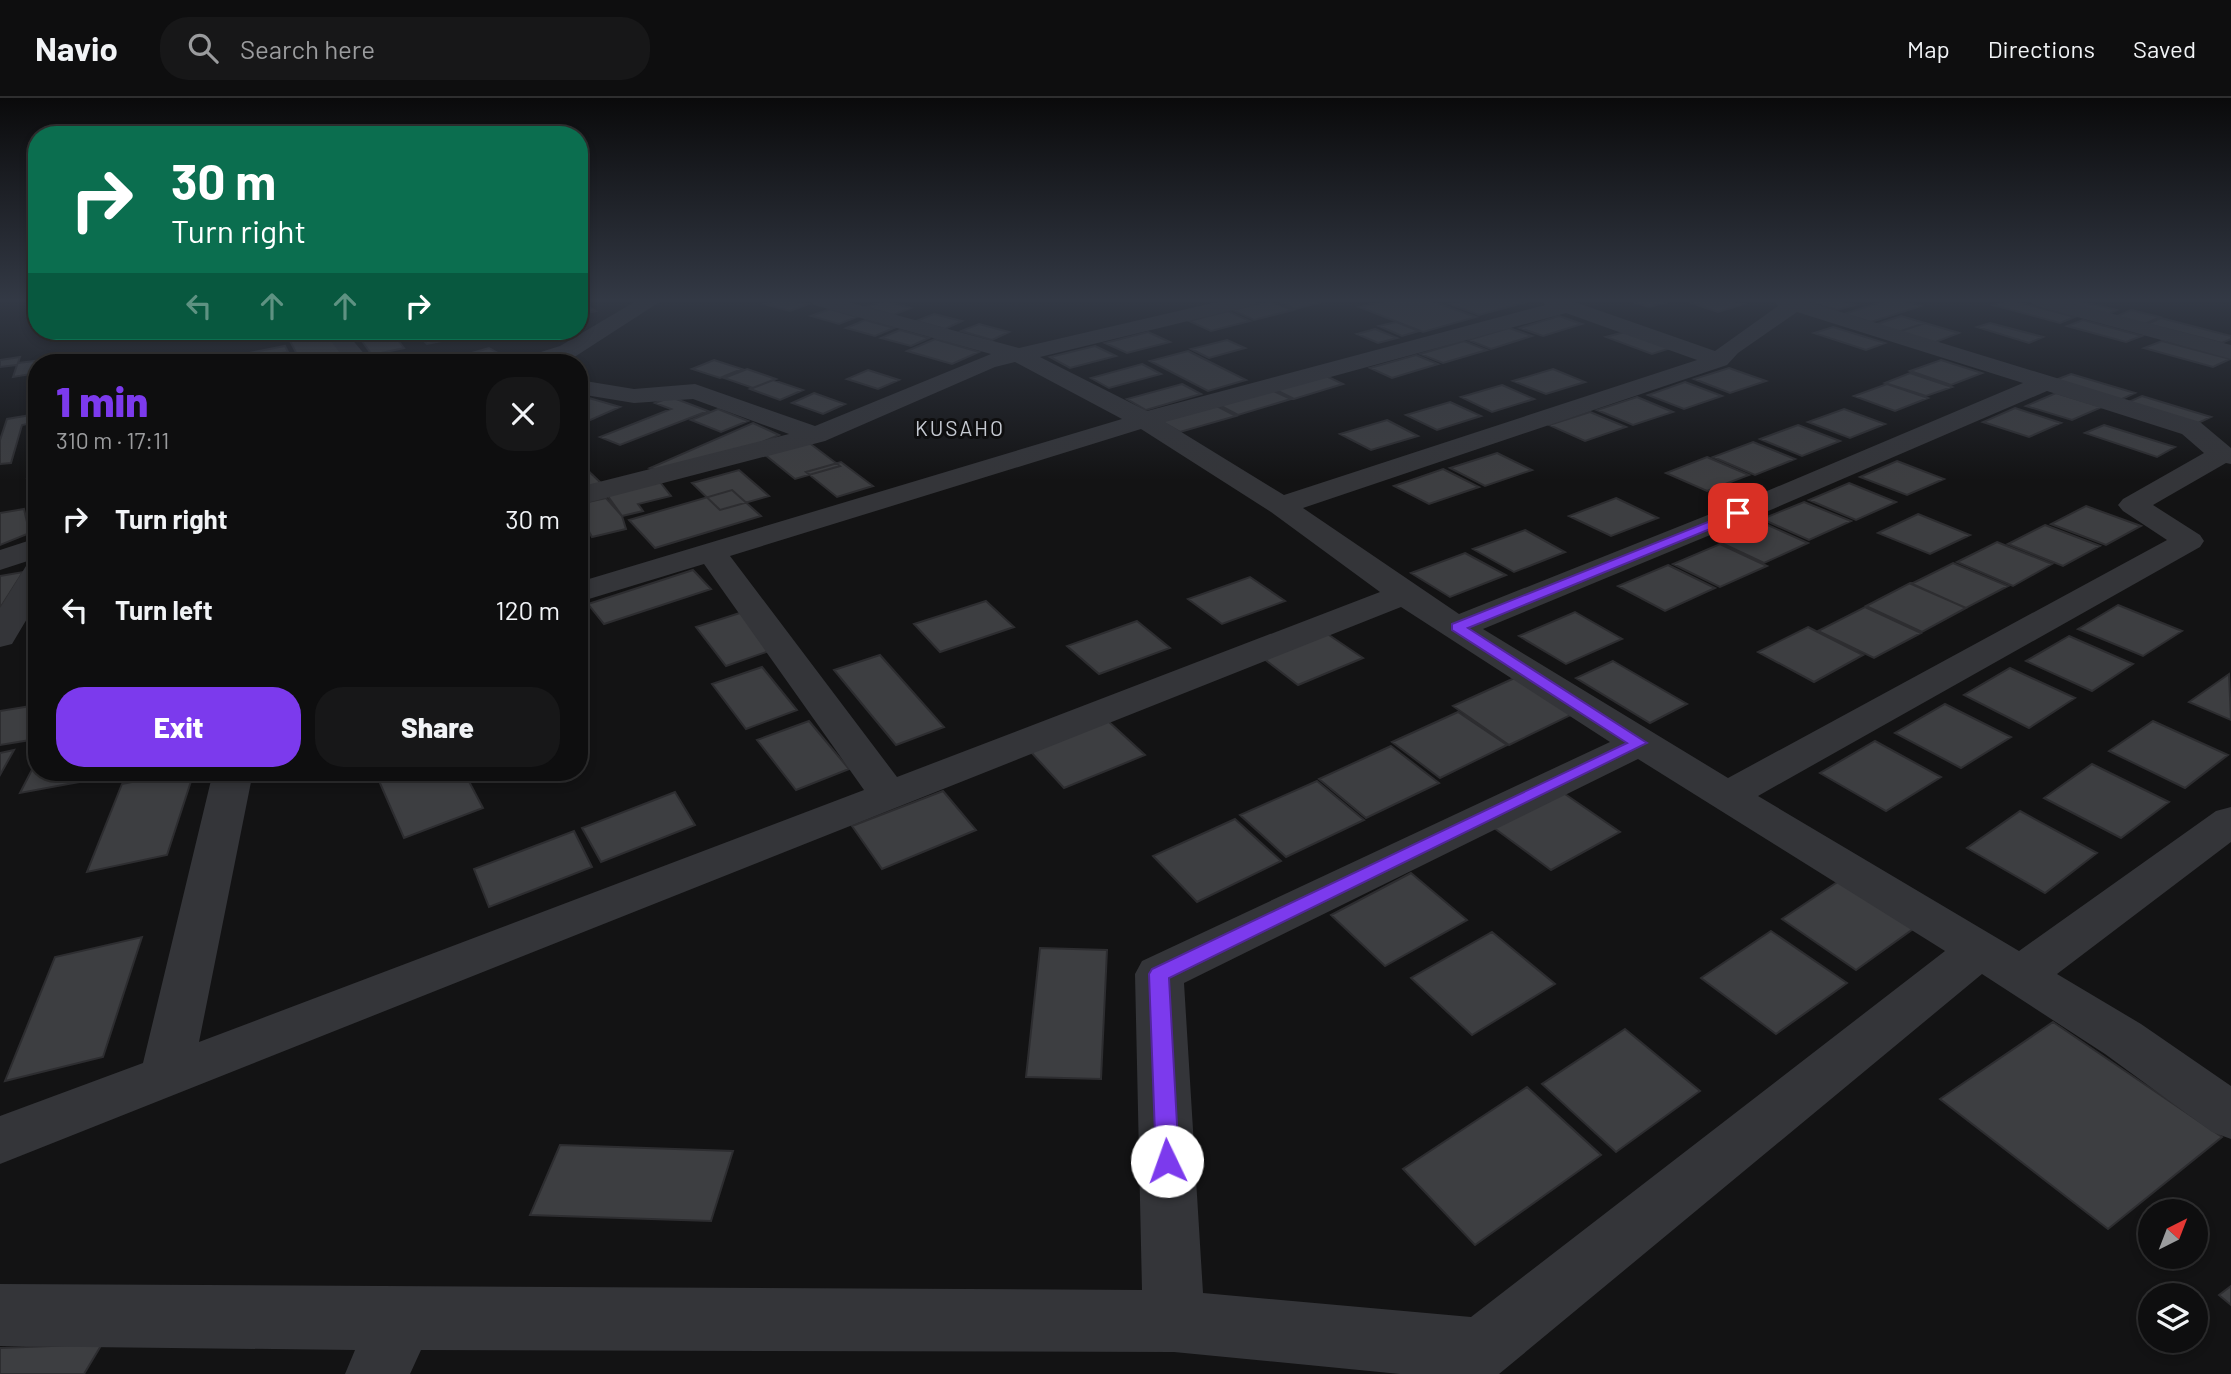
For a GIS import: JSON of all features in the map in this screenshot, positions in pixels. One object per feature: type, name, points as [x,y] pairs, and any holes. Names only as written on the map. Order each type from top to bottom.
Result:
[{"type":"street","points":[[588,494],[816,435],[992,361]]},
{"type":"street","points":[[1030,361],[1144,420],[1281,506],[1404,594],[1639,743],[2001,962],[2123,1039],[2231,1115]]},
{"type":"street","points":[[588,589],[713,554],[1144,420],[1357,361]]},
{"type":"street","points":[[1281,506],[1717,361]]},
{"type":"street","points":[[1727,796],[2189,541],[2133,505],[2227,455],[2191,428],[1974,361]]},
{"type":"street","points":[[1457,627],[1763,503],[2045,383]]},
{"type":"street","points":[[588,388],[634,396],[695,391],[816,435]]},
{"type":"street","points":[[0,561],[28,550]]},
{"type":"street","points":[[713,554],[888,794]]},
{"type":"street","points":[[0,637],[28,589]]},
{"type":"street","points":[[0,1140],[459,966],[888,794],[1404,594]]},
{"type":"street","points":[[1174,1321],[1159,974],[1639,743]]},
{"type":"street","points":[[166,1077],[231,781]]},
{"type":"street","points":[[0,1315],[1174,1321],[1480,1350],[2001,962],[2231,821]]},
{"type":"street","points":[[377,1374],[403,1319]]},
{"type":"building","points":[[0,361],[28,362],[28,374],[13,377],[17,365],[0,367]]},
{"type":"building","points":[[716,361],[742,369],[720,378],[692,369]]},
{"type":"building","points":[[940,361],[960,361],[952,364]]},
{"type":"building","points":[[1056,361],[1099,361],[1070,368]]},
{"type":"building","points":[[1150,361],[1207,361],[1246,380],[1208,391]]},
{"type":"building","points":[[1396,361],[1430,361],[1438,364],[1392,378],[1370,368]]},
{"type":"building","points":[[1943,361],[1982,373],[1951,385],[1910,371]]},
{"type":"building","points":[[2190,361],[2227,361],[2213,367]]},
{"type":"building","points":[[1142,364],[1161,374],[1109,388],[1091,378]]},
{"type":"building","points":[[1729,368],[1766,381],[1730,393],[1694,379]]},
{"type":"building","points":[[747,369],[776,379],[753,388],[724,378]]},
{"type":"building","points":[[1553,369],[1585,382],[1546,394],[1513,381]]},
{"type":"building","points":[[868,370],[899,380],[878,389],[847,379]]},
{"type":"building","points":[[1910,373],[1952,387],[1926,396],[1885,383]]},
{"type":"building","points":[[1322,374],[1343,384],[1294,399],[1272,388]]},
{"type":"building","points":[[2071,374],[2135,393],[2118,401],[2053,381]]},
{"type":"building","points":[[773,380],[803,390],[780,400],[750,389]]},
{"type":"building","points":[[1685,382],[1722,396],[1684,409],[1648,395]]},
{"type":"building","points":[[1182,384],[1201,394],[1146,410],[1127,399]]},
{"type":"building","points":[[1887,384],[1928,398],[1895,411],[1854,396]]},
{"type":"building","points":[[1502,385],[1534,399],[1492,412],[1461,397]]},
{"type":"building","points":[[1269,389],[1291,399],[1238,415],[1217,404]]},
{"type":"building","points":[[814,393],[845,404],[823,414],[792,403]]},
{"type":"building","points":[[2056,393],[2102,407],[2072,420],[2026,406]]},
{"type":"building","points":[[2142,396],[2211,417],[2194,425],[2124,404]]},
{"type":"building","points":[[671,397],[708,411],[620,445],[600,437],[671,409],[655,403]]},
{"type":"building","points":[[1637,397],[1673,412],[1633,425],[1597,410]]},
{"type":"building","points":[[589,398],[620,407],[588,421]]},
{"type":"building","points":[[1450,402],[1481,416],[1437,430],[1406,415]]},
{"type":"building","points":[[1215,405],[1236,416],[1180,432],[1160,421]]},
{"type":"building","points":[[2015,408],[2061,423],[2029,437],[1983,422]]},
{"type":"building","points":[[718,409],[748,421],[721,432],[691,420]]},
{"type":"building","points":[[1844,409],[1885,424],[1850,438],[1808,422]]},
{"type":"building","points":[[1590,412],[1626,427],[1585,441],[1549,425]]},
{"type":"building","points":[[28,416],[28,424],[22,425],[11,463],[0,464],[0,440],[7,419]]},
{"type":"building","points":[[1387,420],[1418,436],[1371,450],[1340,434]]},
{"type":"building","points":[[753,423],[779,435],[741,451],[665,472],[650,468]]},
{"type":"building","points":[[1798,425],[1840,441],[1802,456],[1760,439]]},
{"type":"building","points":[[2104,425],[2175,447],[2157,457],[2085,433]]},
{"type":"building","points":[[808,442],[840,466],[795,479],[764,454]]},
{"type":"building","points":[[1753,442],[1795,459],[1755,475],[1713,457]]},
{"type":"building","points":[[1497,453],[1532,470],[1485,486],[1450,468]]},
{"type":"building","points":[[1707,457],[1749,475],[1707,491],[1666,473]]},
{"type":"building","points":[[1897,461],[1944,479],[1907,495],[1860,477]]},
{"type":"building","points":[[841,462],[873,486],[837,497],[806,472]]},
{"type":"building","points":[[1443,469],[1479,487],[1429,504],[1394,486]]},
{"type":"building","points":[[739,470],[769,496],[720,510],[692,483]]},
{"type":"building","points":[[588,471],[602,484],[588,488]]},
{"type":"building","points":[[660,482],[671,496],[638,504],[643,511],[622,516],[607,495]]},
{"type":"building","points":[[1849,483],[1896,502],[1856,520],[1809,500]]},
{"type":"building","points":[[732,490],[761,516],[655,548],[629,520]]},
{"type":"building","points":[[606,498],[622,516],[626,529],[592,537],[588,530],[588,502]]},
{"type":"building","points":[[1616,498],[1658,518],[1611,536],[1569,516]]},
{"type":"building","points":[[1804,502],[1851,521],[1809,540],[1762,519]]},
{"type":"building","points":[[2086,506],[2141,526],[2106,545],[2051,524]]},
{"type":"building","points":[[24,509],[28,534],[0,545],[0,513]]},
{"type":"building","points":[[1918,514],[1970,535],[1930,554],[1878,533]]},
{"type":"building","points":[[1761,522],[1808,543],[1764,563],[1717,541]]},
{"type":"building","points":[[2045,525],[2100,546],[2063,566],[2008,544]]},
{"type":"building","points":[[1525,530],[1565,552],[1514,572],[1473,549]]},
{"type":"building","points":[[1997,542],[2052,564],[2013,586],[1957,562]]},
{"type":"building","points":[[1720,544],[1767,566],[1720,587],[1673,564]]},
{"type":"building","points":[[1465,553],[1506,575],[1450,597],[1411,573]]},
{"type":"building","points":[[1953,563],[2008,586],[1966,608],[1911,584]]},
{"type":"building","points":[[1668,565],[1715,588],[1665,611],[1618,586]]},
{"type":"building","points":[[693,570],[711,589],[604,624],[588,604]]},
{"type":"building","points":[[23,572],[0,608],[0,576]]},
{"type":"building","points":[[1250,577],[1285,601],[1222,624],[1188,599]]},
{"type":"building","points":[[1910,583],[1966,608],[1922,632],[1866,606]]},
{"type":"building","points":[[986,601],[1014,627],[940,652],[914,624]]},
{"type":"building","points":[[2118,605],[2182,631],[2143,656],[2078,629]]},
{"type":"building","points":[[1865,607],[1921,633],[1874,658],[1818,631]]},
{"type":"building","points":[[743,612],[775,649],[726,666],[696,627]]},
{"type":"building","points":[[1575,612],[1622,639],[1566,664],[1519,636]]},
{"type":"building","points":[[1137,621],[1170,648],[1099,674],[1067,646]]},
{"type":"building","points":[[1808,627],[1863,655],[1814,682],[1758,652]]},
{"type":"building","points":[[1323,631],[1363,658],[1298,685],[1259,655]]},
{"type":"building","points":[[2069,636],[2133,664],[2092,691],[2026,661]]},
{"type":"building","points":[[880,655],[944,727],[896,745],[834,670]]},
{"type":"building","points":[[1613,661],[1687,704],[1650,723],[1576,678]]},
{"type":"building","points":[[762,667],[797,710],[746,729],[712,684]]},
{"type":"building","points":[[2010,668],[2075,698],[2029,728],[1964,695]]},
{"type":"building","points":[[2229,674],[2231,720],[2189,702]]},
{"type":"building","points":[[1519,676],[1577,712],[1509,745],[1453,706]]},
{"type":"building","points":[[1945,704],[2011,737],[1961,768],[1895,733]]},
{"type":"building","points":[[28,706],[28,740],[0,745],[0,711]]},
{"type":"building","points":[[1458,712],[1507,745],[1440,778],[1392,742]]},
{"type":"building","points":[[809,721],[849,769],[796,790],[757,740]]},
{"type":"building","points":[[1108,721],[1145,755],[1064,788],[1030,751]]},
{"type":"building","points":[[2153,721],[2228,755],[2185,788],[2109,751]]},
{"type":"building","points":[[1875,741],[1941,777],[1886,811],[1820,773]]},
{"type":"building","points":[[1391,746],[1439,783],[1366,818],[1319,779]]},
{"type":"building","points":[[14,750],[0,775],[0,753]]},
{"type":"building","points":[[2092,764],[2169,802],[2121,838],[2044,798]]},
{"type":"building","points":[[28,777],[28,781],[84,781],[20,793]]},
{"type":"building","points":[[137,781],[191,781],[167,855],[87,872],[122,784]]},
{"type":"building","points":[[379,781],[469,781],[483,808],[404,838]]},
{"type":"building","points":[[1317,781],[1364,820],[1286,857],[1240,815]]},
{"type":"building","points":[[943,791],[976,830],[882,869],[852,826]]},
{"type":"building","points":[[675,792],[695,825],[601,862],[582,828]]},
{"type":"building","points":[[1562,792],[1620,832],[1551,870],[1494,828]]},
{"type":"building","points":[[2020,811],[2097,853],[2045,893],[1967,848]]},
{"type":"building","points":[[1235,819],[1281,861],[1197,902],[1153,856]]},
{"type":"building","points":[[574,831],[592,867],[489,907],[474,869]]},
{"type":"building","points":[[1411,873],[1467,920],[1385,966],[1331,915]]},
{"type":"building","points":[[1845,877],[1920,924],[1856,970],[1782,919]]},
{"type":"building","points":[[1771,931],[1847,983],[1776,1034],[1701,978]]},
{"type":"building","points":[[1492,932],[1555,984],[1472,1035],[1411,978]]},
{"type":"building","points":[[142,937],[103,1057],[5,1081],[55,957]]},
{"type":"building","points":[[1040,948],[1107,950],[1101,1079],[1026,1077]]},
{"type":"building","points":[[2053,1022],[2222,1137],[2145,1199],[2138,1199],[2138,1205],[2108,1229],[1940,1099]]},
{"type":"building","points":[[1625,1029],[1700,1091],[1616,1152],[1542,1084]]},
{"type":"building","points":[[1527,1087],[1601,1155],[1475,1245],[1403,1169]]},
{"type":"building","points":[[560,1145],[733,1151],[711,1221],[530,1215]]},
{"type":"building","points":[[2231,1286],[2231,1305],[2219,1295]]},
{"type":"building","points":[[102,1344],[84,1374],[0,1374],[0,1348]]},
{"type":"district","name":"KUSAHO","points":[[960,427]]},
{"type":"route","points":[[1167,1161],[1159,974],[1639,743],[1457,627],[1738,513]]}]
